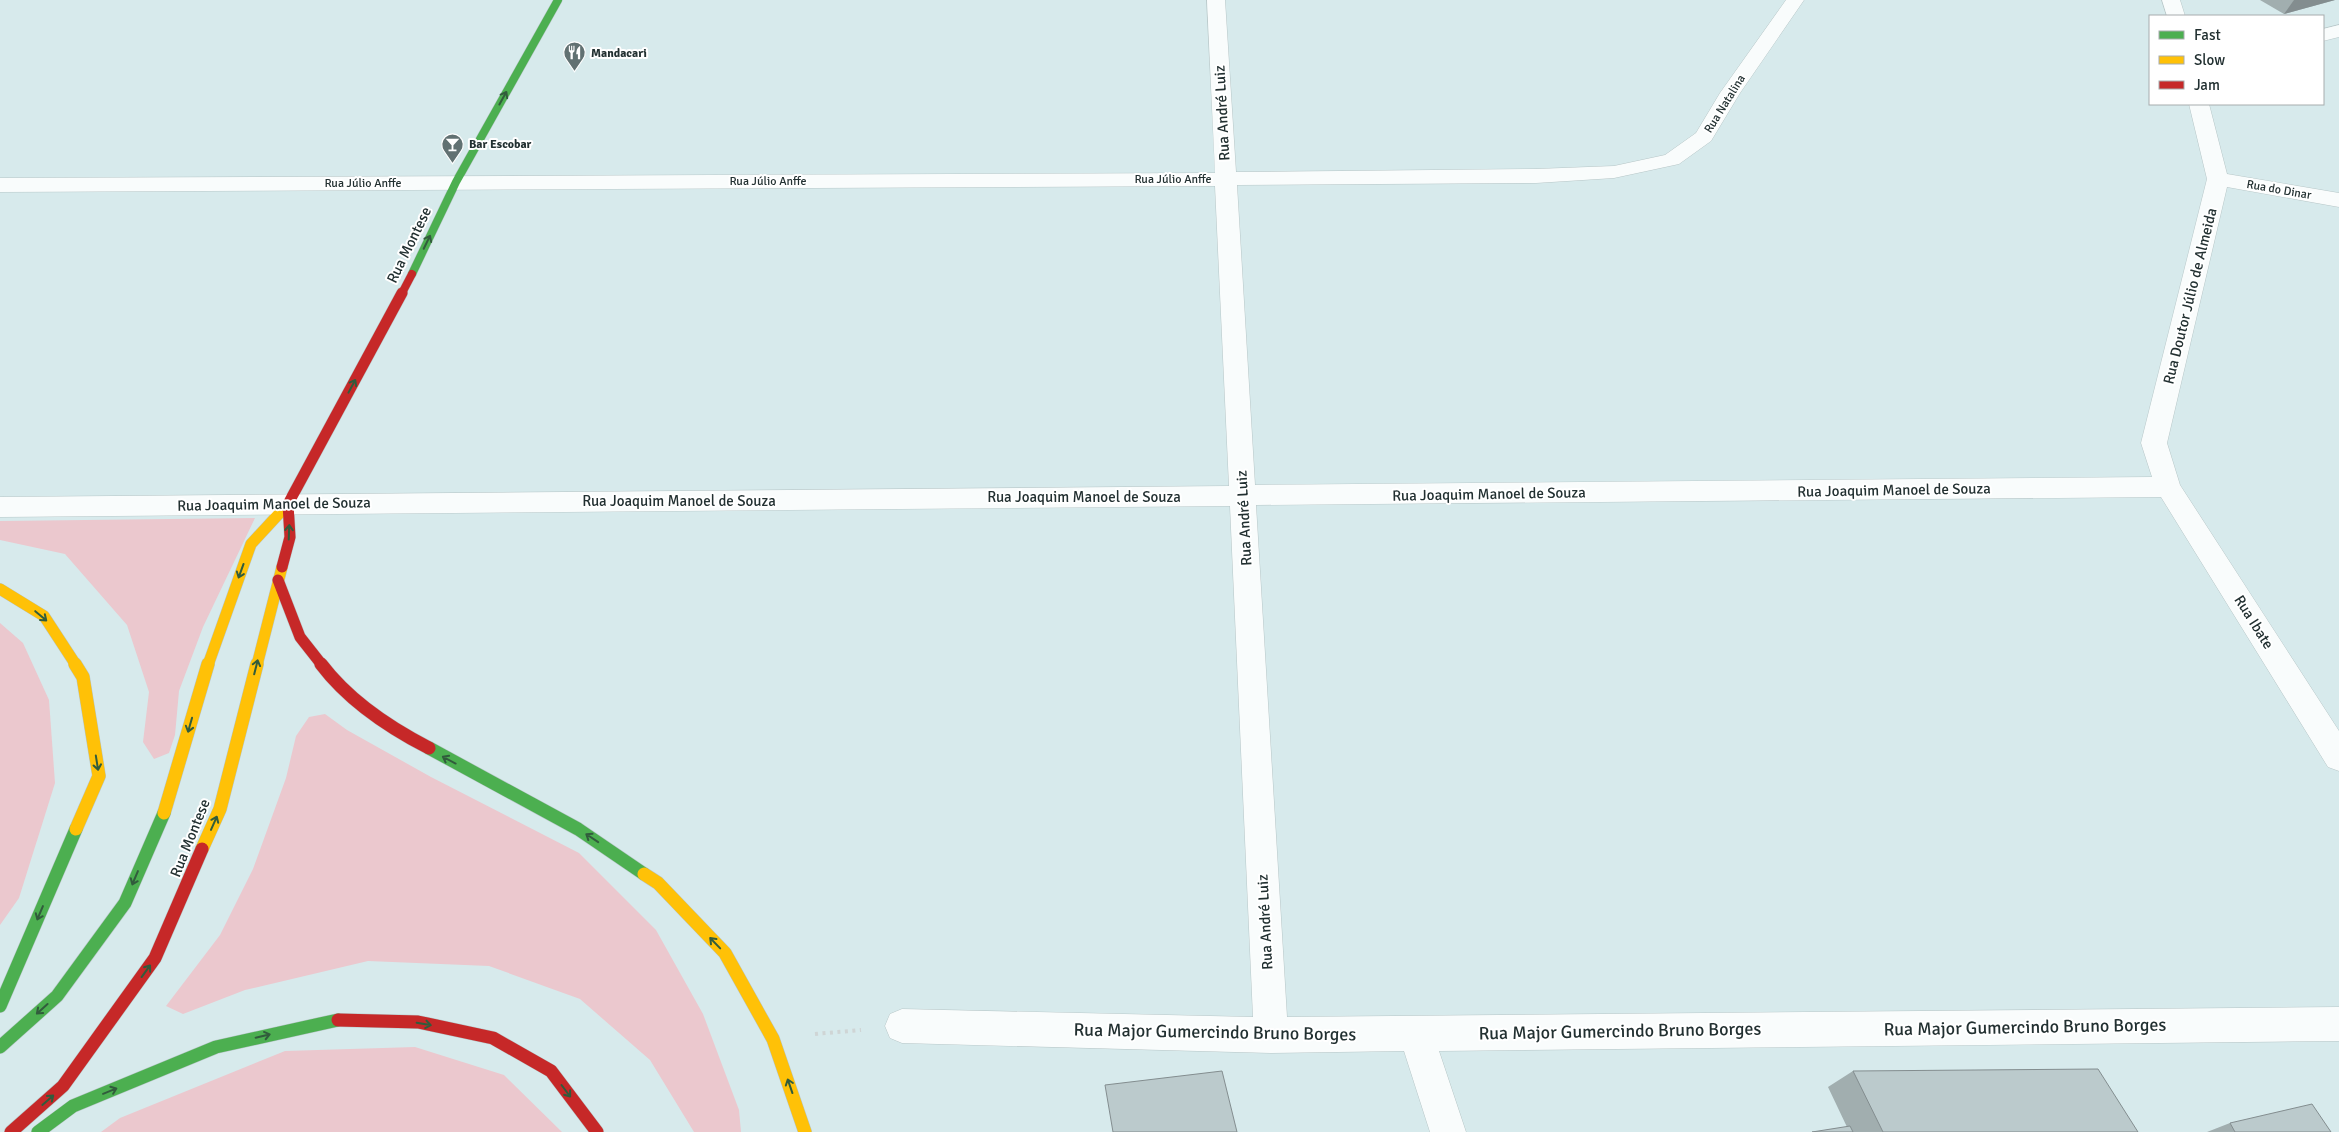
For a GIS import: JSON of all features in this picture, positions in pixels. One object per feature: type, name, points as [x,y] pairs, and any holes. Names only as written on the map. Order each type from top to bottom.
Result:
[{"type":"main road","name":"Rua Montese","points":[[0,1047],[57,996],[125,902],[167,805],[216,638],[251,544],[288,504],[413,272],[456,182],[558,0]]},
{"type":"main road","name":"Rua Montese","points":[[12,1132],[64,1086],[155,958],[220,810],[290,537],[288,504]]},
{"type":"main road","points":[[278,580],[300,637],[337,686],[393,730],[578,829],[658,884],[725,953],[773,1038],[805,1132]]},
{"type":"main road","points":[[0,589],[44,616],[83,677],[99,776],[0,1006]]},
{"type":"main road","points":[[38,1132],[73,1106],[216,1047],[333,1020],[418,1022],[493,1038],[551,1071],[597,1132]]},
{"type":"street","name":"Rua André Luiz","points":[[1216,0],[1271,1035]]},
{"type":"street","name":"Rua Natalina","points":[[1536,176],[1614,172],[1672,160],[1704,137],[1730,93],[1795,0]]},
{"type":"street","points":[[2324,35],[2339,31]]},
{"type":"street","name":"Rua Doutor Júlio de Almeida","points":[[2168,487],[2154,443],[2218,179],[2198,105]]},
{"type":"street","name":"Rua Júlio Anffe","points":[[0,185],[1536,176]]},
{"type":"street","name":"Rua do Dinar","points":[[2218,179],[2339,200]]},
{"type":"street","name":"Rua Joaquim Manoel de Souza","points":[[0,507],[2168,487]]},
{"type":"street","name":"Rua Ibate","points":[[2168,487],[2339,757]]},
{"type":"street","name":"Rua Major Gumercindo Bruno Borges","points":[[902,1026],[1271,1035],[2339,1024]]},
{"type":"street","points":[[1416,1033],[1448,1132]]},
{"type":"path","points":[[773,1038],[902,1026]]},
{"type":"shaded area","points":[[255,518],[203,627],[179,691],[175,735],[169,753],[154,759],[143,742],[149,692],[127,625],[65,554],[0,540],[0,521]]},
{"type":"shaded area","points":[[0,623],[23,643],[49,700],[55,783],[19,898],[0,925]]},
{"type":"shaded area","points":[[325,714],[347,730],[431,777],[579,853],[656,930],[703,1014],[739,1110],[741,1132],[694,1132],[650,1060],[580,999],[489,966],[368,961],[245,990],[183,1014],[166,1006],[220,935],[253,869],[286,778],[296,736],[309,717]]},
{"type":"shaded area","points":[[415,1047],[504,1075],[562,1132],[101,1132],[120,1118],[285,1051]]},
{"type":"building","points":[[2098,1069],[2138,1132],[1883,1132],[1853,1071]]},
{"type":"building","points":[[1222,1071],[1237,1132],[1113,1132],[1105,1085]]},
{"type":"building","points":[[2312,1104],[2331,1132],[2235,1132],[2230,1123]]},
{"type":"building","points":[[1850,1126],[1853,1132],[1812,1132]]},
{"type":"traffic: fast","points":[[412,274],[456,182],[558,0]]},
{"type":"traffic: fast","points":[[429,748],[578,829],[644,874]]},
{"type":"traffic: fast","points":[[0,1047],[57,996],[125,903],[164,813]]},
{"type":"traffic: fast","points":[[0,1006],[76,829]]},
{"type":"traffic: fast","points":[[38,1132],[73,1106],[216,1047],[338,1020]]},
{"type":"traffic: slow","points":[[164,813],[216,638],[251,544],[288,504]]},
{"type":"traffic: slow","points":[[202,849],[220,809],[282,567]]},
{"type":"traffic: slow","points":[[0,589],[44,616],[83,677],[99,776],[76,829]]},
{"type":"traffic: slow","points":[[644,874],[658,883],[725,953],[773,1039],[805,1132]]},
{"type":"traffic: jam","points":[[282,567],[290,537],[288,504],[412,274]]},
{"type":"traffic: jam","points":[[278,580],[300,637],[337,685],[393,729],[429,748]]},
{"type":"traffic: jam","points":[[11,1132],[63,1086],[155,958],[202,849]]},
{"type":"traffic: jam","points":[[338,1020],[418,1022],[493,1038],[551,1071],[597,1132]]},
{"type":"place","name":"Mandacari","points":[[575,72]]},
{"type":"place","name":"Bar Escobar","points":[[453,163]]}]
